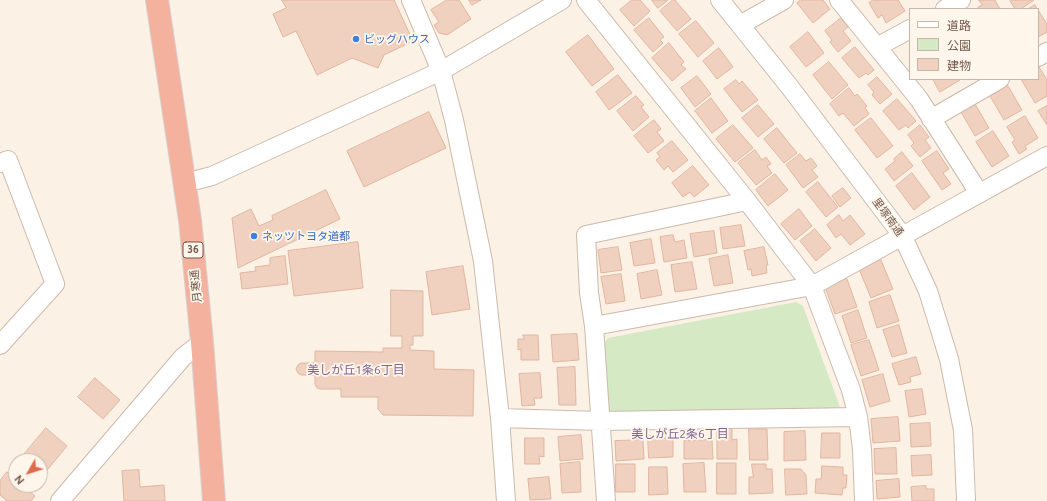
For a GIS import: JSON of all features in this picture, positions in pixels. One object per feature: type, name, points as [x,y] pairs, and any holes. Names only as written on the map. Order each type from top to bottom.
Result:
[{"type":"highway","name":"月寒通","points":[[157,0],[190,220],[202,342],[214,501]]},
{"type":"street","points":[[411,0],[441,71],[454,120],[483,261],[500,418],[506,501]]},
{"type":"street","points":[[185,183],[212,176],[441,71],[562,0]]},
{"type":"street","points":[[586,0],[747,201],[812,286],[851,390],[858,417],[862,449],[864,501]]},
{"type":"street","name":"里塚南通","points":[[720,0],[789,86],[902,235],[928,291],[949,359],[963,430],[966,501]]},
{"type":"street","points":[[740,24],[784,0]]},
{"type":"street","points":[[839,0],[919,99],[979,193]]},
{"type":"street","points":[[947,8],[961,0]]},
{"type":"street","points":[[877,48],[909,30]]},
{"type":"street","points":[[931,119],[998,80]]},
{"type":"street","points":[[594,326],[812,286],[1047,156]]},
{"type":"street","points":[[0,163],[8,160],[55,284],[0,345]]},
{"type":"street","points":[[606,501],[586,235],[747,201]]},
{"type":"street","points":[[66,499],[183,357],[202,342]]},
{"type":"street","points":[[500,418],[600,421],[858,417]]},
{"type":"green space","points":[[796,302],[803,306],[840,407],[835,412],[616,416],[609,409],[603,344],[608,338]]},
{"type":"building","name":"ビッグハウス","points":[[282,0],[394,0],[413,41],[384,55],[378,68],[352,58],[317,75],[296,31],[283,37],[273,14],[286,8]]},
{"type":"building","points":[[447,0],[459,0],[471,19],[447,35],[439,33],[434,25],[439,22],[431,10]]},
{"type":"building","points":[[469,0],[481,0],[472,5]]},
{"type":"building","points":[[632,0],[640,0],[650,11],[634,26],[620,10]]},
{"type":"building","points":[[652,0],[668,0],[658,8]]},
{"type":"building","points":[[675,0],[691,19],[677,31],[660,11]]},
{"type":"building","points":[[801,0],[823,0],[830,9],[813,23],[797,3]]},
{"type":"building","points":[[873,0],[898,0],[905,11],[886,23],[882,15],[878,18],[869,3]]},
{"type":"building","points":[[979,0],[995,0],[999,8],[978,8],[982,5]]},
{"type":"building","points":[[1034,0],[1022,8],[1014,8],[1010,1]]},
{"type":"building","points":[[1035,5],[1036,8],[1030,8]]},
{"type":"building","points":[[1039,12],[1047,24],[1047,32],[1039,36]]},
{"type":"building","points":[[649,18],[664,37],[660,40],[663,43],[653,52],[634,30]]},
{"type":"building","points":[[841,18],[848,27],[843,31],[851,41],[838,52],[830,42],[832,40],[825,31]]},
{"type":"building","points":[[696,21],[714,43],[698,57],[679,34]]},
{"type":"building","points":[[808,32],[824,53],[806,67],[790,47]]},
{"type":"building","points":[[588,35],[614,69],[592,86],[566,52]]},
{"type":"building","points":[[669,43],[684,62],[681,65],[686,69],[672,81],[652,58]]},
{"type":"building","points":[[855,47],[874,70],[868,75],[866,73],[859,78],[842,58]]},
{"type":"building","points":[[719,48],[733,67],[717,79],[703,61]]},
{"type":"building","points":[[829,62],[848,85],[832,99],[813,75]]},
{"type":"building","points":[[1039,67],[1047,80],[1047,96],[1035,103],[1022,80],[1039,80]]},
{"type":"building","points":[[618,75],[632,93],[609,110],[596,92]]},
{"type":"building","points":[[697,76],[711,94],[695,107],[681,88]]},
{"type":"building","points":[[877,77],[892,94],[880,104],[872,95],[874,92],[868,85]]},
{"type":"building","points":[[736,80],[739,84],[742,81],[758,100],[742,112],[724,89]]},
{"type":"building","points":[[934,80],[960,80],[940,92]]},
{"type":"building","points":[[1008,86],[1022,110],[1004,120],[990,96]]},
{"type":"building","points":[[849,88],[855,96],[857,94],[867,106],[865,108],[869,114],[854,126],[843,113],[839,116],[830,104]]},
{"type":"building","points":[[636,96],[644,105],[641,107],[649,117],[633,131],[617,111]]},
{"type":"building","points":[[711,98],[728,121],[712,133],[695,111]]},
{"type":"building","points":[[897,99],[916,121],[908,128],[906,125],[899,130],[883,111]]},
{"type":"building","points":[[975,104],[989,128],[975,136],[961,112]]},
{"type":"building","points":[[758,105],[774,124],[758,137],[742,118]]},
{"type":"building","points":[[1047,106],[1047,125],[1038,111]]},
{"type":"building","points":[[429,112],[446,148],[364,187],[347,151]]},
{"type":"building","points":[[1025,116],[1038,138],[1025,146],[1027,149],[1019,154],[1012,142],[1015,140],[1007,127]]},
{"type":"building","points":[[871,118],[893,146],[877,158],[855,130]]},
{"type":"building","points":[[654,120],[661,129],[657,132],[664,141],[648,153],[634,136]]},
{"type":"building","points":[[733,125],[753,148],[735,162],[716,139]]},
{"type":"building","points":[[920,125],[929,137],[925,140],[931,148],[920,157],[911,146],[914,143],[908,135]]},
{"type":"building","points":[[777,128],[797,153],[784,163],[764,139]]},
{"type":"building","points":[[993,131],[1009,156],[992,167],[976,142]]},
{"type":"building","points":[[672,141],[688,160],[673,172],[668,166],[664,170],[656,160],[660,157],[657,153]]},
{"type":"building","points":[[755,150],[762,160],[766,157],[771,164],[767,166],[772,173],[756,185],[738,163]]},
{"type":"building","points":[[937,151],[949,169],[943,173],[951,184],[942,190],[922,161]]},
{"type":"building","points":[[902,152],[913,166],[894,181],[885,169],[895,161],[894,159]]},
{"type":"building","points":[[800,154],[806,161],[811,158],[817,166],[812,170],[818,177],[803,188],[786,165]]},
{"type":"building","points":[[693,166],[709,185],[694,197],[690,192],[683,197],[672,183]]},
{"type":"building","points":[[912,173],[930,197],[914,210],[896,186]]},
{"type":"building","points":[[775,174],[788,190],[768,206],[756,190]]},
{"type":"building","points":[[818,182],[838,207],[826,217],[806,192]]},
{"type":"building","points":[[843,188],[851,198],[840,207],[832,196]]},
{"type":"building","points":[[326,190],[340,219],[238,268],[232,218],[251,209],[259,226],[273,220],[272,216]]},
{"type":"building","points":[[799,209],[812,226],[795,240],[781,224]]},
{"type":"building","points":[[839,215],[843,221],[850,215],[865,234],[850,245],[841,234],[836,238],[827,225]]},
{"type":"building","points":[[741,225],[745,246],[723,249],[720,228]]},
{"type":"building","points":[[815,229],[831,248],[816,261],[800,241]]},
{"type":"building","points":[[714,231],[717,253],[694,257],[690,234]]},
{"type":"building","points":[[673,235],[675,242],[684,240],[687,258],[664,262],[660,237]]},
{"type":"building","points":[[651,239],[655,263],[634,266],[630,243]]},
{"type":"building","points":[[358,242],[363,288],[294,296],[288,251]]},
{"type":"building","points":[[618,247],[622,270],[601,273],[598,250]]},
{"type":"building","points":[[764,247],[768,265],[766,265],[767,273],[752,276],[751,269],[748,270],[744,251]]},
{"type":"building","points":[[728,255],[733,283],[714,286],[709,259]]},
{"type":"building","points":[[285,256],[288,284],[242,289],[240,273],[256,271],[255,267],[270,265],[270,258]]},
{"type":"building","points":[[881,260],[893,289],[871,298],[859,269]]},
{"type":"building","points":[[692,262],[697,289],[675,292],[671,265]]},
{"type":"building","points":[[463,266],[470,309],[432,315],[426,272]]},
{"type":"building","points":[[657,270],[662,295],[641,299],[637,274]]},
{"type":"building","points":[[621,274],[625,301],[606,304],[601,277]]},
{"type":"building","points":[[847,279],[857,307],[835,314],[825,287]]},
{"type":"building","points":[[391,290],[423,291],[423,336],[413,336],[413,345],[410,345],[410,350],[434,351],[434,369],[474,370],[473,416],[383,415],[378,409],[378,397],[341,397],[341,389],[317,388],[315,384],[315,375],[301,375],[298,373],[296,369],[301,363],[315,363],[315,351],[383,352],[383,348],[402,348],[402,336],[391,336]]},
{"type":"building","points":[[890,295],[899,321],[877,328],[869,302]]},
{"type":"building","points":[[858,310],[867,338],[851,343],[842,316]]},
{"type":"building","points":[[899,325],[907,353],[892,357],[883,330]]},
{"type":"building","points":[[577,334],[579,360],[553,362],[551,335]]},
{"type":"building","points":[[523,335],[538,335],[539,360],[521,360],[521,349],[518,350],[518,339],[524,339]]},
{"type":"building","points":[[869,340],[879,370],[861,376],[851,345]]},
{"type":"building","points":[[916,357],[921,374],[910,377],[911,382],[899,385],[892,364]]},
{"type":"building","points":[[575,367],[576,405],[559,405],[557,368]]},
{"type":"building","points":[[540,373],[542,398],[534,398],[535,405],[522,406],[519,374]]},
{"type":"building","points":[[883,374],[890,401],[870,407],[862,380]]},
{"type":"building","points":[[95,378],[120,400],[103,419],[78,397]]},
{"type":"building","points":[[922,389],[926,414],[909,417],[905,391]]},
{"type":"building","points":[[898,417],[900,441],[873,443],[871,419]]},
{"type":"building","points":[[930,423],[931,446],[911,447],[910,424]]},
{"type":"building","points":[[46,428],[67,446],[48,469],[48,453],[25,453]]},
{"type":"building","points":[[732,429],[732,440],[737,439],[737,459],[717,459],[717,430]]},
{"type":"building","points":[[749,429],[767,429],[768,460],[750,460]]},
{"type":"building","points":[[805,431],[806,460],[784,461],[784,432]]},
{"type":"building","points":[[822,433],[840,433],[840,458],[821,458]]},
{"type":"building","points":[[581,435],[583,459],[560,461],[558,437]]},
{"type":"building","points":[[648,436],[673,436],[673,457],[649,458]]},
{"type":"building","points":[[525,438],[544,438],[544,457],[539,456],[540,464],[525,464]]},
{"type":"building","points":[[643,440],[644,459],[616,461],[615,441]]},
{"type":"building","points":[[712,440],[713,459],[684,459],[684,441]]},
{"type":"building","points":[[896,448],[897,474],[875,474],[874,449]]},
{"type":"building","points":[[931,455],[932,475],[912,476],[911,456]]},
{"type":"building","points":[[580,462],[581,492],[562,493],[560,464]]},
{"type":"building","points":[[704,463],[706,492],[684,492],[683,464]]},
{"type":"building","points":[[717,463],[736,463],[736,494],[717,494]]},
{"type":"building","points":[[616,464],[635,464],[635,492],[616,492]]},
{"type":"building","points":[[752,464],[766,464],[766,469],[772,469],[773,493],[749,494],[749,477],[753,477]]},
{"type":"building","points":[[822,466],[843,467],[843,475],[847,475],[846,488],[843,488],[842,495],[815,493],[816,479],[821,479]]},
{"type":"building","points":[[649,467],[667,467],[668,494],[649,495]]},
{"type":"building","points":[[785,469],[801,469],[806,475],[807,494],[786,495]]},
{"type":"building","points":[[139,470],[140,487],[164,485],[165,501],[124,501],[122,471]]},
{"type":"building","points":[[7,472],[8,493],[31,493],[35,496],[31,501],[7,501],[0,495],[0,481]]},
{"type":"building","points":[[549,477],[551,499],[530,500],[528,479]]},
{"type":"building","points":[[899,479],[900,497],[877,499],[876,481]]},
{"type":"building","points":[[926,486],[926,489],[934,489],[934,501],[912,501],[911,487]]},
{"type":"place","name":"ビッグハウス","points":[[356,39]]},
{"type":"place","name":"ネッツトヨタ道都","points":[[254,236]]},
{"type":"district","name":"美しが丘1条6丁目","points":[[356,370]]},
{"type":"district","name":"美しが丘2条6丁目","points":[[680,434]]}]
